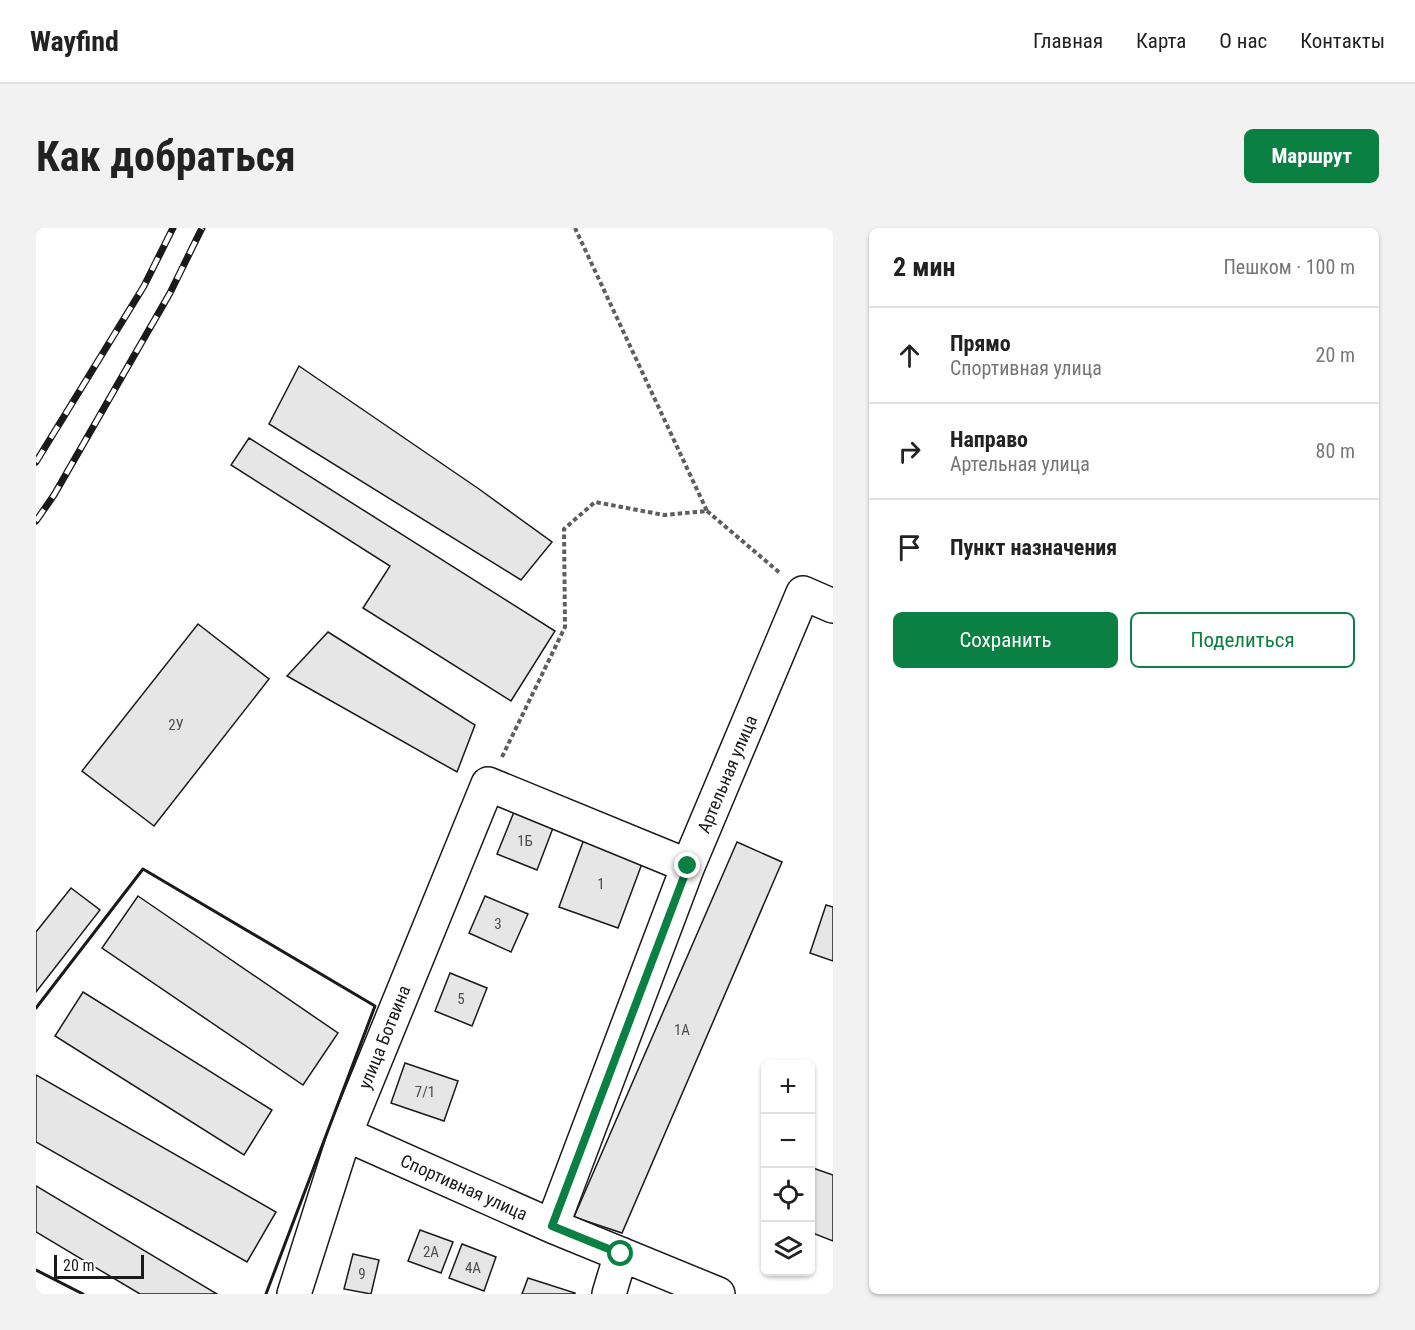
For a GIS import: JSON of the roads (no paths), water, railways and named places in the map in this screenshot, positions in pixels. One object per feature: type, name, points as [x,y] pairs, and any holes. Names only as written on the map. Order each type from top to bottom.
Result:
[{"type":"street","name":"Артельная улица","points":[[552,1226],[688,866],[803,593],[833,606]]},
{"type":"street","name":"улица Ботвина","points":[[294,1294],[345,1134],[488,784],[688,866]]},
{"type":"street","name":"Спортивная улица","points":[[345,1134],[552,1226],[718,1294]]},
{"type":"street","points":[[609,1294],[621,1254]]},
{"type":"railway","points":[[36,462],[144,286],[173,228]]},
{"type":"railway","points":[[36,521],[54,495],[170,293],[202,228]]}]
